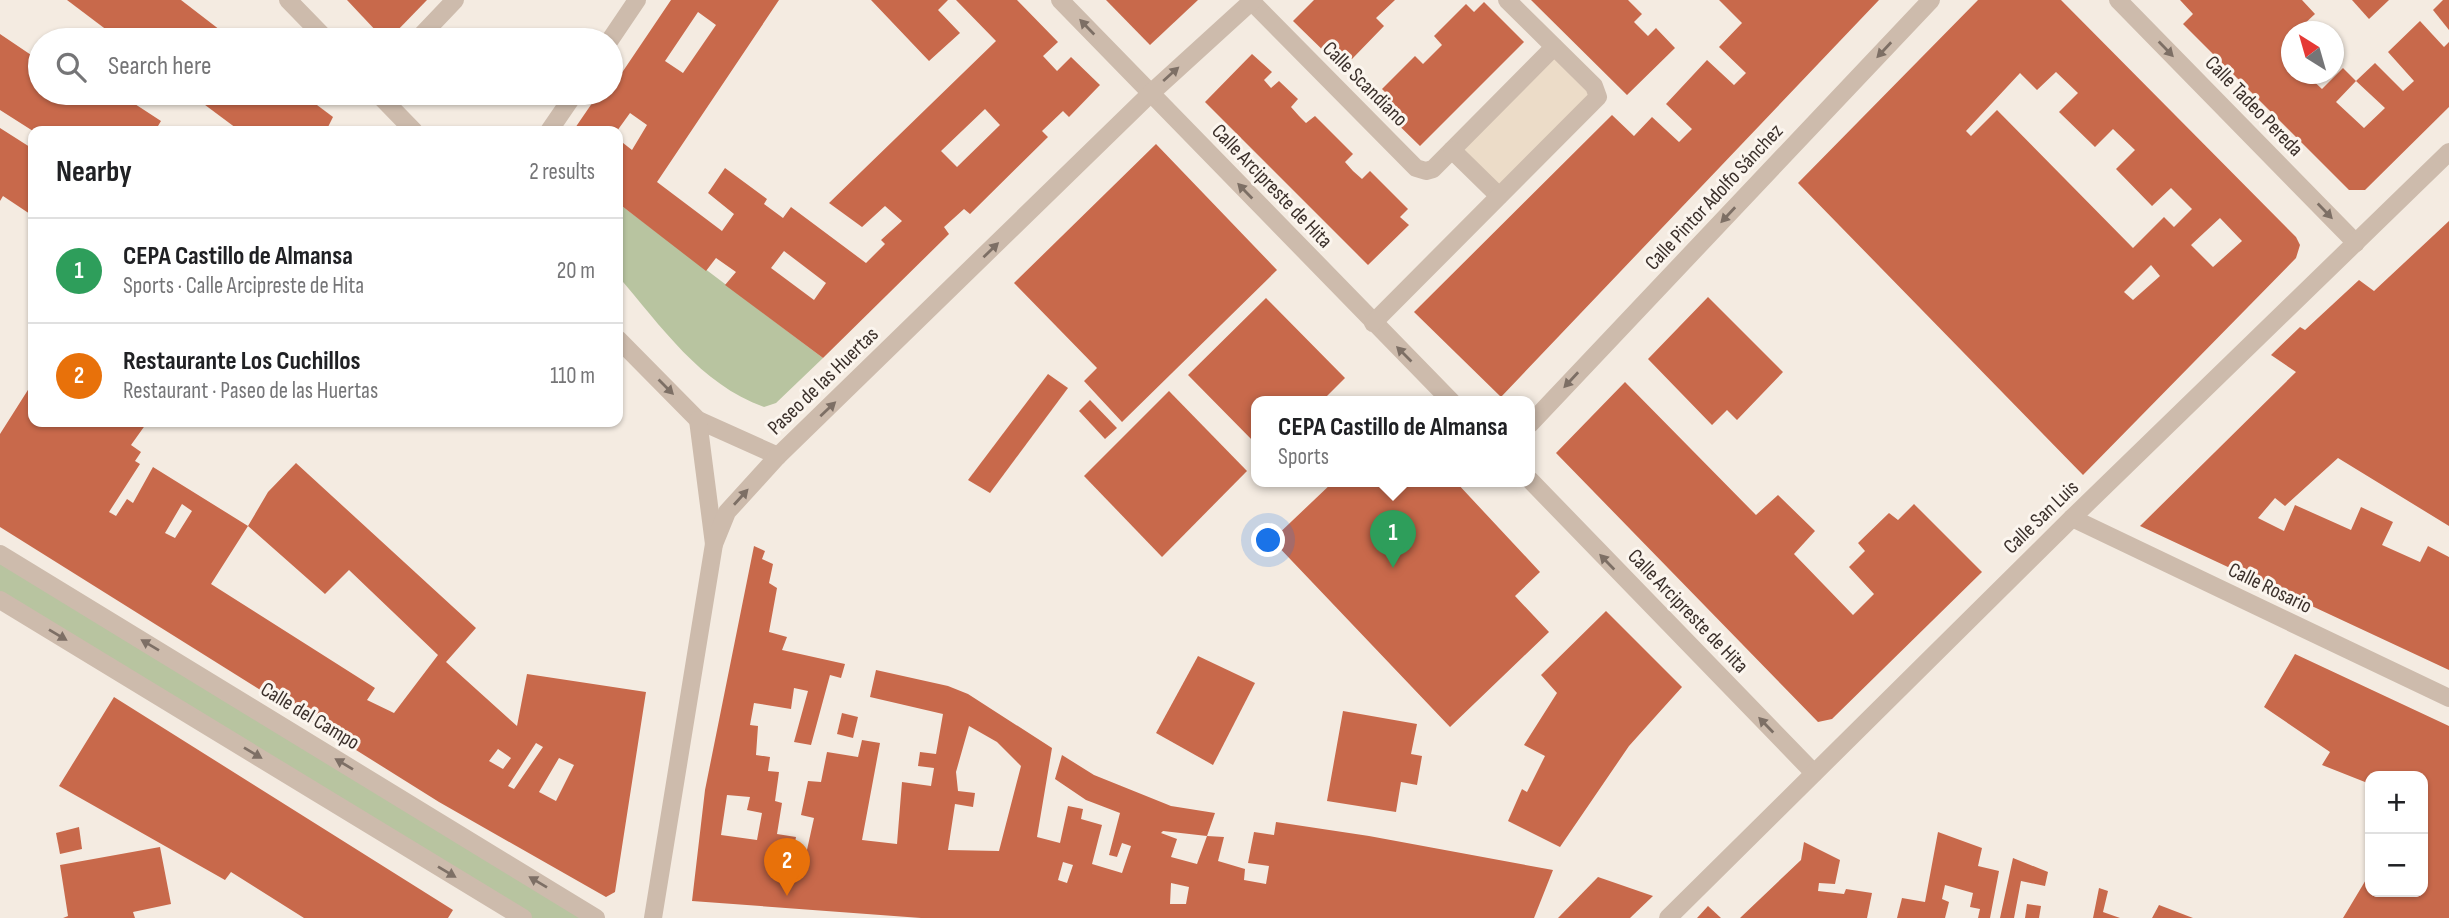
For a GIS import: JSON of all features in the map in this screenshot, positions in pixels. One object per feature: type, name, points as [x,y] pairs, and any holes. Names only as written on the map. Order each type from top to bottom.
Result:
[{"type":"street","points":[[288,0],[315,28]]},
{"type":"street","points":[[428,28],[455,0]]},
{"type":"street","points":[[618,28],[637,0]]},
{"type":"street","name":"Calle Arcipreste de Hita","points":[[1060,0],[1446,396]]},
{"type":"street","points":[[1373,323],[1598,97],[1594,86],[1507,0]]},
{"type":"street","name":"Calle Pintor Adolfo Sánchez","points":[[1535,419],[1931,0]]},
{"type":"street","name":"Calle Tadeo Pereda","points":[[2118,0],[2356,243]]},
{"type":"street","name":"Paseo de las Huertas","points":[[653,918],[714,544],[727,512],[778,456],[1151,93],[1252,1]]},
{"type":"street","name":"Calle Scandiano","points":[[1252,1],[1416,168],[1426,171],[1433,169],[1554,47]]},
{"type":"street","points":[[389,105],[409,126]]},
{"type":"street","points":[[552,126],[567,105]]},
{"type":"street","points":[[1452,150],[1499,196]]},
{"type":"street","name":"Calle San Luis","points":[[1668,918],[2071,518],[2356,243],[2446,160]]},
{"type":"street","points":[[623,344],[698,420],[778,456]]},
{"type":"street","points":[[698,420],[714,544]]},
{"type":"street","name":"Calle Arcipreste de Hita","points":[[1535,485],[1814,774]]},
{"type":"street","name":"Calle Rosario","points":[[2071,518],[2449,698]]},
{"type":"street","name":"Calle del Campo","points":[[0,554],[596,918]]},
{"type":"street","points":[[0,600],[523,918]]},
{"type":"green space","points":[[623,207],[823,358],[776,403],[764,407],[720,384],[683,352],[623,282]]},
{"type":"green space","points":[[0,554],[596,918],[522,918],[0,602]]},
{"type":"shaded area","points":[[1554,47],[1598,97],[1499,196],[1452,150]]},
{"type":"building","points":[[67,0],[181,0],[217,28],[104,28]]},
{"type":"building","points":[[347,0],[427,0],[400,28],[373,28]]},
{"type":"building","points":[[671,0],[779,0],[657,182],[722,231],[734,214],[708,193],[725,168],[767,199],[764,204],[783,218],[791,207],[866,263],[885,244],[881,240],[902,221],[885,206],[862,227],[829,203],[996,41],[956,0],[1017,0],[1058,42],[1043,56],[1057,71],[1071,57],[1100,85],[1069,117],[1063,111],[1042,131],[1048,137],[970,214],[964,209],[944,227],[949,234],[823,358],[725,285],[736,272],[716,258],[706,271],[623,207],[623,143],[632,150],[647,125],[630,113],[621,126],[576,126],[591,105],[623,105],[623,71]],"holes":[[[698,12],[716,25],[683,73],[665,61]],[[985,109],[1000,125],[957,167],[941,151]],[[784,251],[826,283],[814,300],[771,268]]]},
{"type":"building","points":[[871,0],[948,0],[938,10],[960,33],[929,61]]},
{"type":"building","points":[[1106,0],[1198,0],[1150,45]]},
{"type":"building","points":[[1314,0],[1395,0],[1376,18],[1384,26],[1352,59],[1344,51],[1334,61],[1293,21]]},
{"type":"building","points":[[1531,0],[1628,0],[1642,14],[1634,22],[1648,36],[1656,28],[1675,48],[1627,95]]},
{"type":"building","points":[[1719,0],[1879,0],[1500,396],[1414,312],[1612,115],[1634,136],[1652,117],[1679,142],[1692,129],[1666,104],[1707,60],[1734,85],[1746,73],[1719,47],[1742,23]]},
{"type":"building","points":[[1978,0],[2061,0],[2296,237],[2300,245],[2296,258],[2083,475],[1798,183]],"holes":[[[2056,72],[2078,93],[2059,112],[2095,147],[2113,129],[2135,150],[2116,169],[2152,206],[2171,188],[2192,209],[2174,227],[2164,217],[2133,248],[1997,110],[1971,136],[1966,131],[2020,73],[2037,90]],[[2220,218],[2242,241],[2213,267],[2191,245]],[[2151,265],[2160,276],[2133,300],[2124,292]]]},
{"type":"building","points":[[2180,0],[2302,0],[2315,14],[2307,21],[2281,21],[2281,84],[2317,84],[2322,89],[2327,84],[2344,84],[2344,69],[2356,81],[2375,63],[2403,91],[2414,81],[2388,52],[2420,21],[2444,47],[2449,42],[2449,107],[2365,190],[2349,190],[2183,24],[2193,14]],"holes":[[[2356,81],[2385,108],[2364,128],[2336,102]]]},
{"type":"building","points":[[2352,0],[2389,0],[2369,19]]},
{"type":"building","points":[[2443,0],[2449,0],[2449,30],[2433,10]]},
{"type":"building","points":[[1484,2],[1524,42],[1420,146],[1380,107],[1390,97],[1382,89],[1415,56],[1423,64],[1442,45],[1434,36],[1466,4],[1474,12]]},
{"type":"building","points":[[0,34],[28,53],[28,105],[136,105],[161,121],[158,126],[28,128],[0,110]]},
{"type":"building","points":[[1252,54],[1272,72],[1264,80],[1271,88],[1279,81],[1298,99],[1291,107],[1306,123],[1315,116],[1353,154],[1345,162],[1353,171],[1362,179],[1370,171],[1408,209],[1400,217],[1409,225],[1368,265],[1205,102]]},
{"type":"building","points":[[205,105],[317,105],[333,117],[328,126],[233,126]]},
{"type":"building","points":[[0,128],[28,146],[28,213],[3,196],[0,201]]},
{"type":"building","points":[[1156,144],[1277,270],[1122,422],[1084,381],[1097,368],[1014,283]]},
{"type":"building","points":[[2449,221],[2449,526],[2338,458],[2285,506],[2275,498],[2258,518],[2284,531],[2295,505],[2351,530],[2361,507],[2393,522],[2382,545],[2420,562],[2428,546],[2449,557],[2449,670],[2140,526],[2296,372],[2271,355],[2300,327],[2305,330],[2359,280],[2374,291]]},
{"type":"building","points":[[1708,297],[1783,372],[1737,420],[1727,410],[1712,425],[1648,359]]},
{"type":"building","points":[[1266,298],[1345,378],[1327,396],[1251,396],[1251,439],[1188,375]]},
{"type":"building","points":[[1048,374],[1068,388],[990,493],[968,480]]},
{"type":"building","points":[[1625,382],[1756,515],[1778,495],[1815,531],[1794,554],[1853,615],[1874,594],[1849,567],[1865,551],[1858,543],[1889,513],[1898,520],[1914,504],[1982,572],[1832,719],[1818,722],[1556,453]]},
{"type":"building","points":[[28,390],[28,427],[144,427],[131,445],[141,452],[135,461],[140,464],[109,512],[116,516],[127,499],[133,503],[153,467],[248,526],[268,492],[296,463],[476,628],[446,662],[517,726],[527,674],[646,692],[615,892],[606,897],[439,802],[0,527],[0,434]],"holes":[[[182,504],[192,511],[175,538],[165,533]],[[248,526],[325,594],[349,570],[438,655],[394,713],[367,700],[375,688],[211,584]],[[536,743],[543,747],[514,789],[508,786]],[[498,749],[511,758],[503,769],[489,761]],[[559,758],[574,765],[556,801],[539,792]]]},
{"type":"building","points":[[1169,391],[1247,471],[1162,557],[1084,476]]},
{"type":"building","points":[[1090,400],[1117,428],[1105,439],[1079,411]]},
{"type":"building","points":[[1328,487],[1461,487],[1540,572],[1515,596],[1549,632],[1450,727],[1272,540]]},
{"type":"building","points":[[754,546],[765,551],[762,559],[773,564],[769,583],[777,588],[769,632],[787,637],[782,650],[845,664],[841,678],[830,675],[811,745],[794,742],[808,691],[794,688],[791,709],[754,703],[750,725],[758,726],[756,755],[770,757],[768,771],[779,772],[775,801],[782,803],[777,834],[796,837],[790,867],[803,868],[814,818],[801,815],[808,781],[821,782],[827,752],[858,757],[862,740],[880,743],[862,840],[897,844],[902,782],[931,786],[934,768],[918,766],[920,752],[936,754],[943,714],[870,697],[876,670],[948,686],[968,694],[1052,748],[1037,837],[1060,843],[1068,806],[1083,809],[1081,819],[1102,825],[1092,864],[1122,873],[1131,846],[1122,843],[1117,857],[1109,855],[1120,813],[1086,800],[1055,779],[1062,755],[1094,775],[1171,806],[1215,813],[1207,836],[1224,837],[1218,861],[1245,869],[1244,880],[1266,884],[1269,866],[1248,863],[1254,832],[1274,835],[1276,822],[1553,870],[1534,918],[921,918],[692,901],[705,790]],"holes":[[[969,726],[997,742],[1021,766],[999,851],[948,850],[955,804],[973,807],[975,793],[958,791],[956,772]],[[727,795],[750,797],[747,810],[762,813],[757,840],[721,835]],[[1163,831],[1207,836],[1197,864],[1171,857],[1177,839],[1161,833]],[[1063,862],[1073,865],[1067,883],[1058,880]],[[1171,883],[1189,887],[1186,904],[1170,904]]]},
{"type":"building","points":[[1606,611],[1682,687],[1629,746],[1560,847],[1508,821],[1522,789],[1527,792],[1545,756],[1524,745],[1557,693],[1541,675]]},
{"type":"building","points":[[2295,654],[2449,726],[2449,918],[2343,918],[2365,881],[2365,897],[2428,897],[2428,771],[2365,771],[2365,782],[2322,765],[2330,752],[2264,707]]},
{"type":"building","points":[[1198,656],[1255,683],[1213,765],[1156,733]]},
{"type":"building","points":[[114,697],[453,910],[448,918],[304,918],[231,872],[225,880],[59,786]]},
{"type":"building","points":[[1343,711],[1417,724],[1411,754],[1422,756],[1417,785],[1401,782],[1396,812],[1327,801]]},
{"type":"building","points":[[842,713],[858,717],[853,738],[837,734]]},
{"type":"building","points":[[79,827],[82,849],[60,854],[56,833]]},
{"type":"building","points":[[1938,832],[1982,848],[1978,866],[1999,871],[1990,918],[1978,918],[1980,909],[1970,907],[1973,893],[1945,885],[1942,899],[1949,902],[1945,918],[1897,918],[1902,898],[1925,902]]},
{"type":"building","points":[[1804,842],[1840,860],[1835,884],[1819,883],[1818,891],[1844,894],[1846,889],[1872,893],[1867,918],[1740,918],[1801,860]]},
{"type":"building","points":[[160,847],[171,904],[133,912],[135,918],[63,918],[68,916],[60,865]]},
{"type":"building","points":[[2013,858],[2048,872],[2045,886],[2021,881],[2014,918],[2000,918]]},
{"type":"building","points":[[1598,877],[1653,896],[1630,918],[1558,918]]},
{"type":"building","points":[[2099,888],[2108,891],[2103,912],[2120,918],[2093,918]]},
{"type":"building","points":[[2027,904],[2041,906],[2039,918],[2025,918]]},
{"type":"building","points":[[2159,905],[2193,918],[2152,918]]},
{"type":"building","points":[[1708,906],[1721,918],[1697,918]]},
{"type":"place","name":"CEPA Castillo de Almansa","points":[[1393,568]]},
{"type":"place","name":"Restaurante Los Cuchillos","points":[[787,896]]}]
